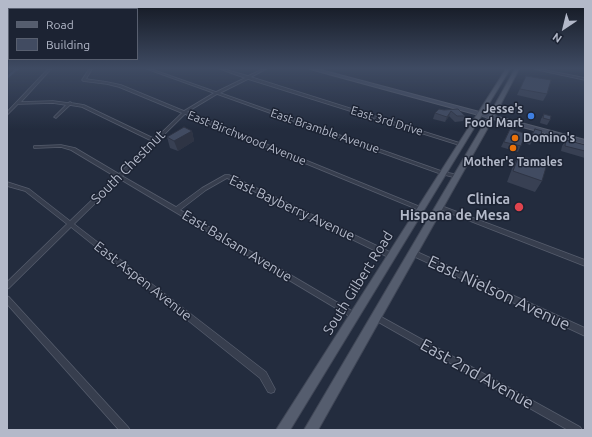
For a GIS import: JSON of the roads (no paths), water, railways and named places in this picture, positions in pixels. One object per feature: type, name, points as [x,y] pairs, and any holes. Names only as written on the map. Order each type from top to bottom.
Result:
[{"type":"main road","points":[[388,89],[585,142]]},
{"type":"main road","name":"South Gilbert Road","points":[[283,430],[495,89]]},
{"type":"main road","points":[[311,430],[506,90]]},
{"type":"street","points":[[7,114],[31,89]]},
{"type":"street","name":"East Birchwood Avenue","points":[[128,89],[421,210]]},
{"type":"street","name":"East Bramble Avenue","points":[[207,89],[443,173],[457,176]]},
{"type":"street","name":"South Chestnut","points":[[7,286],[185,112],[224,89]]},
{"type":"street","name":"East 3rd Drive","points":[[285,89],[461,144]]},
{"type":"street","points":[[18,103],[53,102],[70,103],[83,106],[155,141]]},
{"type":"street","points":[[56,117],[70,103]]},
{"type":"street","name":"East Balsam Avenue","points":[[36,148],[61,146],[73,149],[354,316]]},
{"type":"street","name":"East Bayberry Avenue","points":[[176,210],[227,176],[392,256]]},
{"type":"street","name":"East Aspen Avenue","points":[[7,184],[26,190],[70,224],[263,374],[271,389]]},
{"type":"street","points":[[440,206],[585,263]]},
{"type":"street","name":"East Nielson Avenue","points":[[413,253],[585,332]]},
{"type":"street","points":[[7,300],[125,430]]},
{"type":"street","name":"East 2nd Avenue","points":[[376,317],[577,430]]},
{"type":"place","name":"Jesse's Food Mart","points":[[531,116]]},
{"type":"place","name":"Domino's","points":[[515,138]]},
{"type":"place","name":"Mother's Tamales","points":[[513,148]]},
{"type":"place","name":"Clinica Hispana de Mesa","points":[[519,207]]}]
